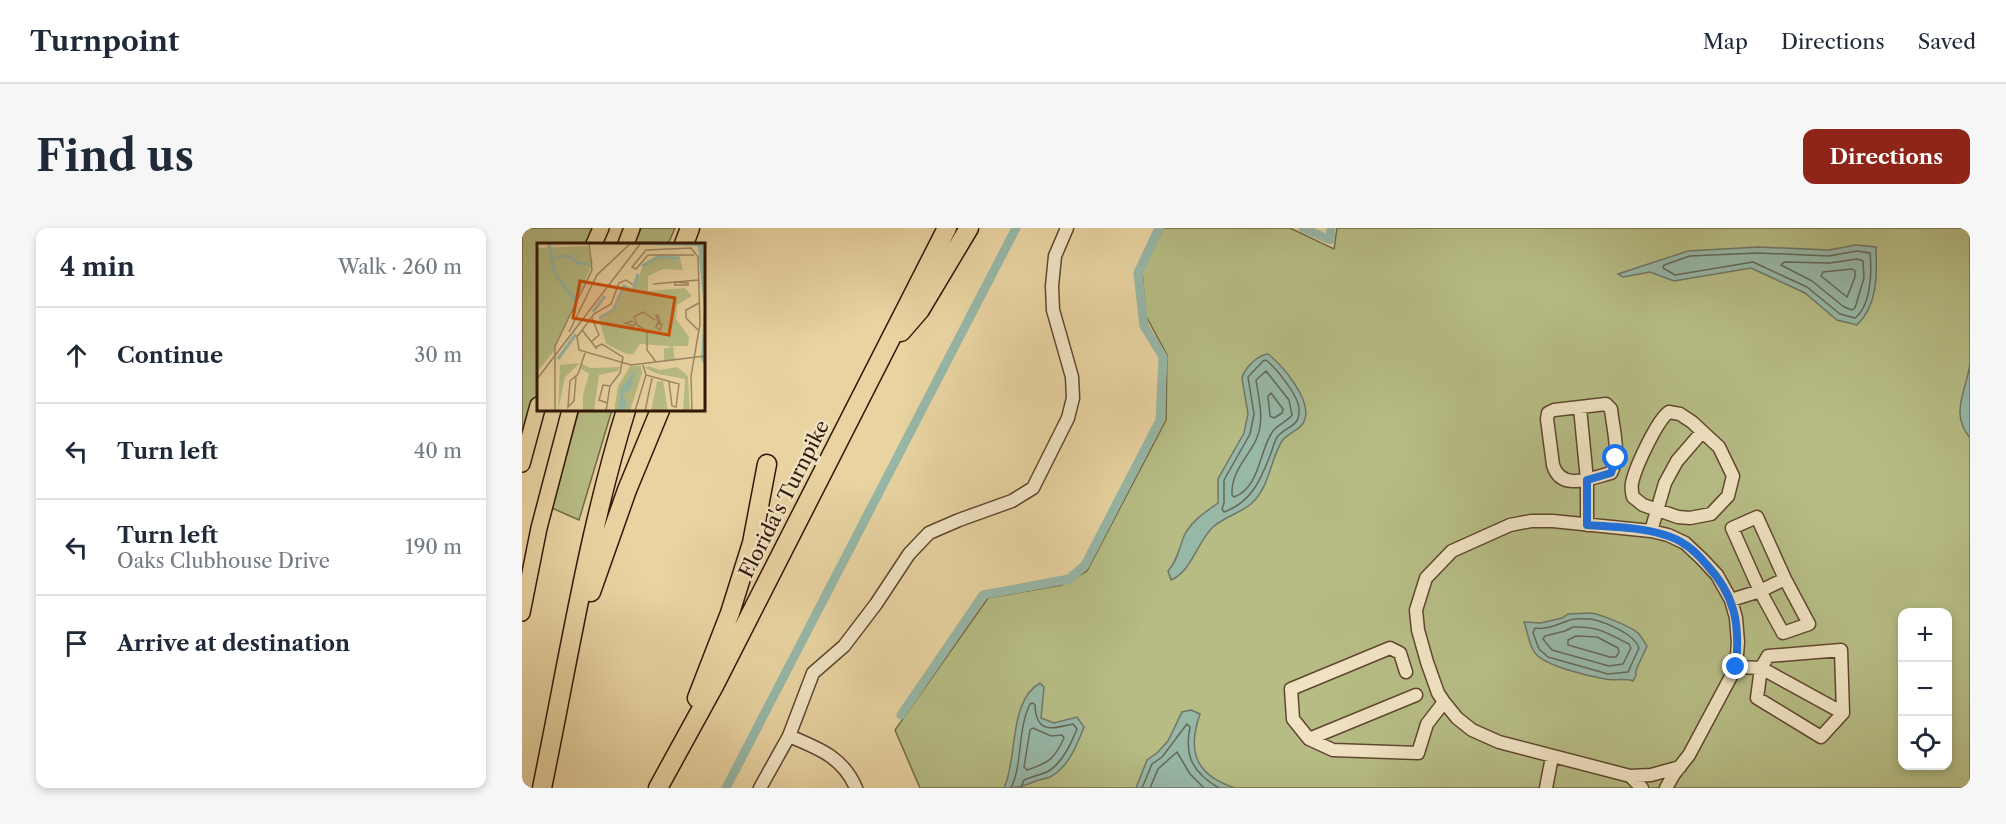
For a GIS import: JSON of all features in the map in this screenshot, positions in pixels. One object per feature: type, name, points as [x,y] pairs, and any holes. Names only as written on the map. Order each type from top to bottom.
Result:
[{"type":"highway","points":[[684,243],[690,228]]},
{"type":"highway","name":"Florida's Turnpike","points":[[658,788],[719,675],[947,228]]},
{"type":"highway","points":[[884,352],[920,310],[969,228]]},
{"type":"highway","points":[[542,788],[611,458],[626,411]]},
{"type":"highway","points":[[573,631],[583,613],[627,490],[660,411]]},
{"type":"highway","points":[[683,740],[701,684],[730,613],[752,543],[767,464]]},
{"type":"main road","points":[[594,243],[601,228]]},
{"type":"main road","points":[[626,243],[632,228]]},
{"type":"main road","points":[[522,464],[537,409]]},
{"type":"main road","points":[[522,613],[539,528],[570,411]]},
{"type":"street","points":[[760,788],[789,736],[813,673],[844,646],[876,604],[909,554],[929,533],[1012,501],[1033,488],[1068,418],[1073,398],[1067,353],[1053,310],[1052,286],[1055,256],[1067,228]]},
{"type":"street","points":[[1606,404],[1610,406],[1616,450],[1614,467],[1611,473],[1587,480],[1568,481],[1555,472],[1548,413],[1554,410],[1606,404]]},
{"type":"street","points":[[1580,408],[1587,480],[1587,525]]},
{"type":"street","points":[[1669,412],[1680,414],[1702,432],[1719,447],[1733,476],[1728,496],[1711,514],[1683,517],[1643,505],[1634,498],[1632,484],[1662,419],[1669,412]]},
{"type":"street","points":[[1651,531],[1665,483],[1677,461],[1702,432]]},
{"type":"street","points":[[1757,517],[1785,579],[1809,624],[1783,633],[1760,591],[1732,528],[1757,517]]},
{"type":"street","points":[[1666,788],[1680,767],[1699,737],[1736,667],[1738,642],[1736,618],[1731,600],[1717,575],[1685,543],[1668,535],[1651,531],[1531,521],[1510,525],[1452,551],[1426,578],[1416,610],[1418,630],[1438,693],[1457,718],[1472,730],[1499,742],[1630,776],[1651,775],[1680,767]]},
{"type":"street","points":[[1731,600],[1760,591],[1785,579]]},
{"type":"street","points":[[1406,672],[1400,653],[1390,648],[1291,689],[1293,719],[1309,739],[1333,750],[1418,753],[1427,724],[1444,702]]},
{"type":"street","points":[[1841,650],[1843,713],[1821,737],[1757,699],[1761,668],[1768,656],[1841,650]]},
{"type":"street","points":[[1736,667],[1761,668],[1843,713]]},
{"type":"street","points":[[1309,739],[1416,695]]},
{"type":"street","points":[[789,736],[838,760],[853,779],[856,788]]},
{"type":"street","points":[[1546,788],[1552,757]]},
{"type":"street","points":[[1630,776],[1642,788]]},
{"type":"green space","points":[[522,228],[598,228],[592,243],[537,243],[538,411],[522,466]]},
{"type":"green space","points":[[641,228],[675,228],[668,243],[634,243]]},
{"type":"green space","points":[[1163,228],[1290,228],[1334,249],[1337,228],[1970,228],[1970,788],[920,788],[895,730],[988,598],[1062,585],[1087,571],[1166,420],[1167,355],[1146,316],[1142,272]]},
{"type":"green space","points":[[579,411],[612,411],[579,520],[552,508]]},
{"type":"water","points":[[1856,245],[1876,247],[1873,299],[1857,325],[1837,320],[1805,293],[1751,268],[1674,281],[1650,272],[1623,277],[1618,274],[1688,251],[1758,247],[1829,250]]},
{"type":"water","points":[[1268,354],[1281,366],[1300,393],[1306,411],[1305,419],[1301,426],[1282,441],[1258,496],[1248,506],[1213,527],[1184,570],[1171,580],[1168,571],[1186,532],[1197,519],[1218,503],[1218,479],[1244,433],[1248,414],[1242,378],[1256,359]]},
{"type":"water","points":[[1970,363],[1970,438],[1964,429],[1960,410]]},
{"type":"water","points":[[1591,613],[1634,630],[1647,646],[1633,681],[1608,680],[1578,673],[1548,662],[1535,653],[1524,622],[1541,623],[1562,618],[1568,614]]},
{"type":"water","points":[[1040,683],[1044,687],[1041,718],[1054,723],[1077,717],[1084,727],[1071,755],[1056,773],[1024,785],[1004,788],[1011,762],[1018,716],[1030,691]]},
{"type":"water","points":[[1191,710],[1200,714],[1194,739],[1198,760],[1203,769],[1221,783],[1235,788],[1136,788],[1147,760],[1168,741],[1182,712]]},
{"type":"waterway","points":[[726,788],[1016,228]]},
{"type":"waterway","points":[[901,715],[983,595],[1069,579],[1085,565],[1160,420],[1163,357],[1144,326],[1138,273],[1159,228]]},
{"type":"waterway","points":[[1303,228],[1330,240],[1331,228]]},
{"type":"route","points":[[1616,458],[1611,473],[1587,480],[1587,525],[1651,531],[1668,535],[1685,543],[1699,555],[1717,575],[1731,600],[1736,618],[1738,642],[1736,667]]}]
